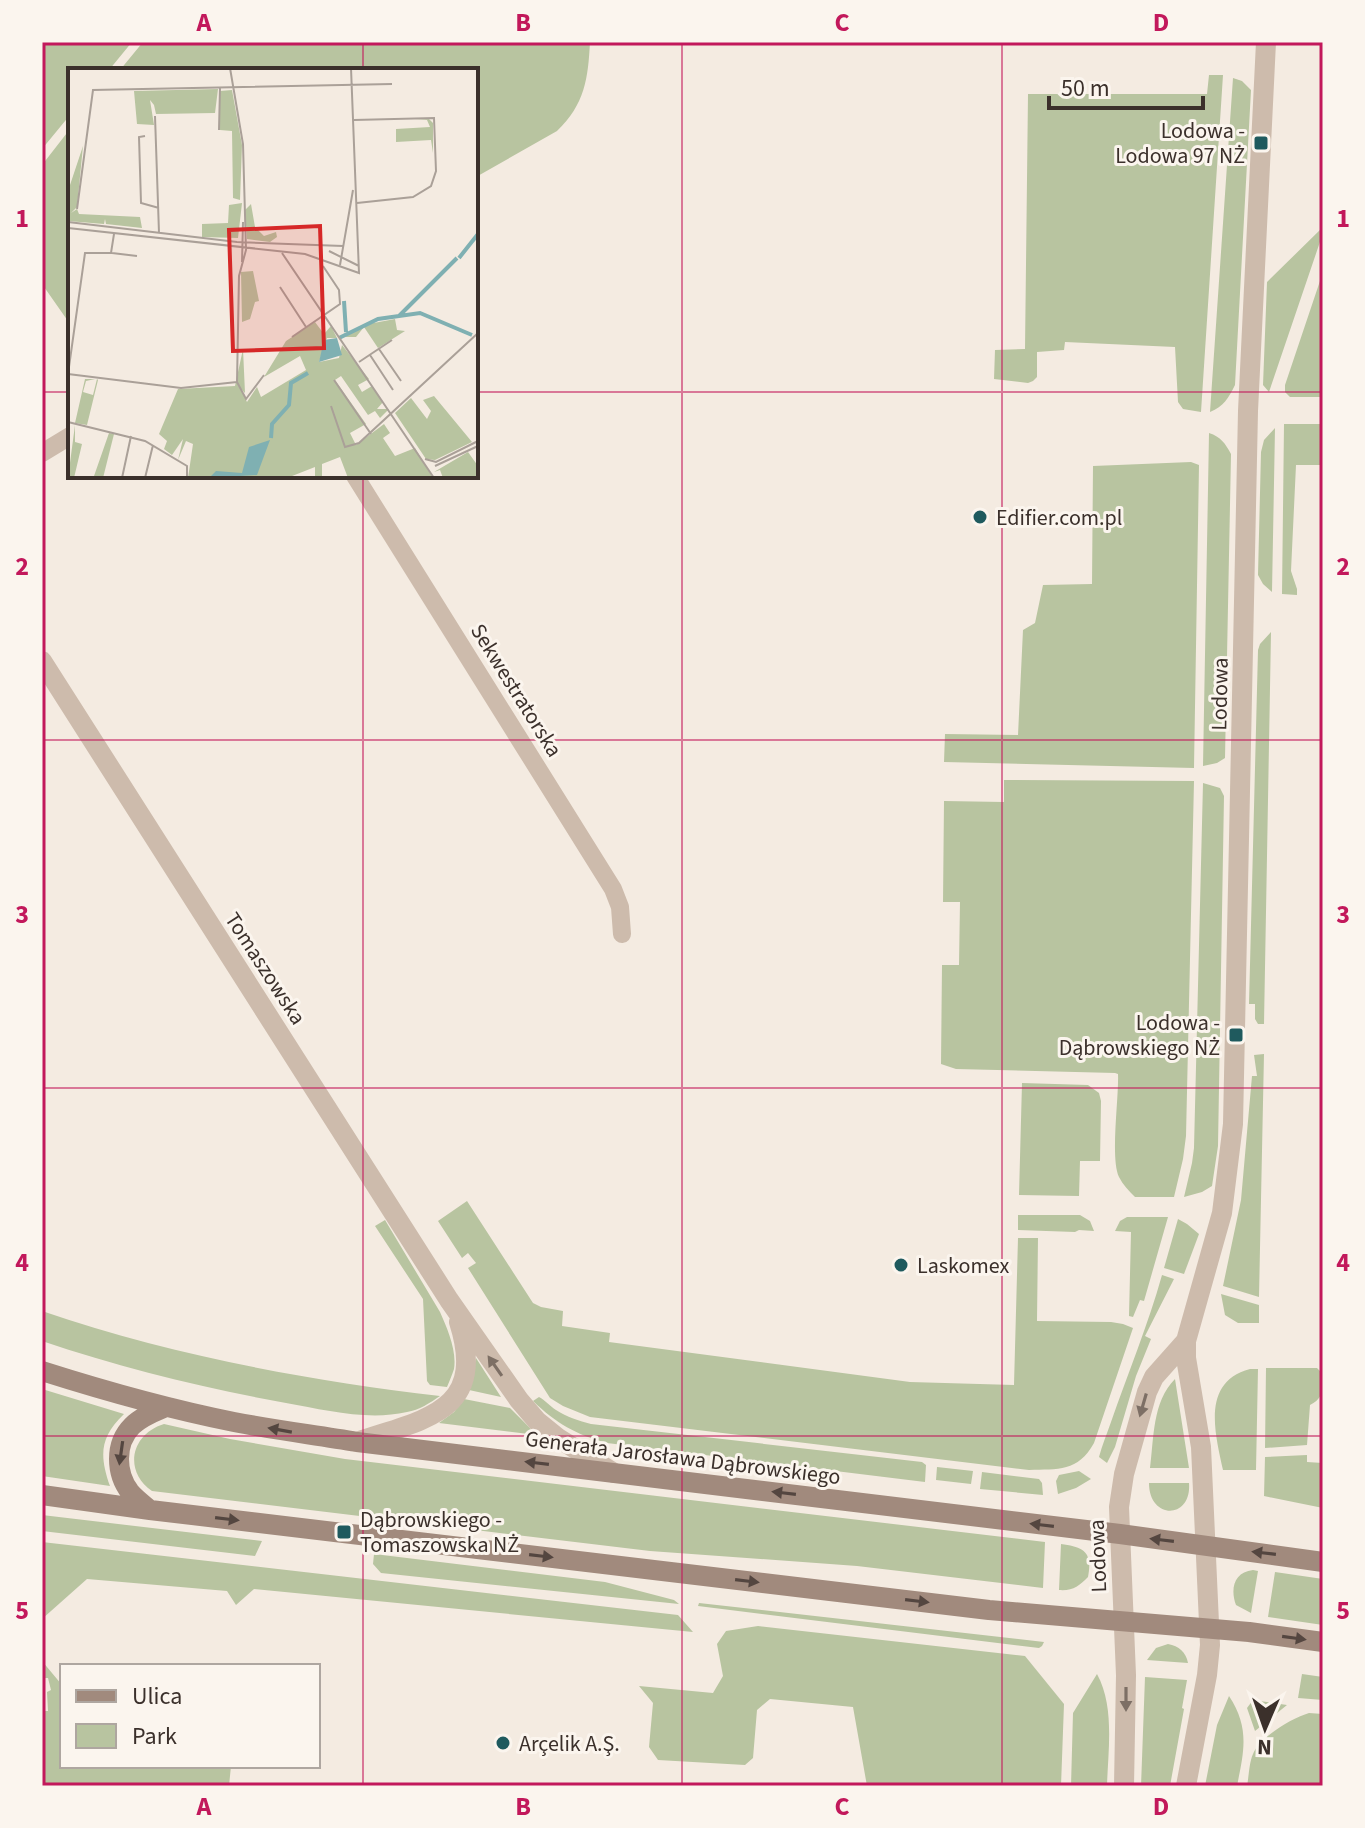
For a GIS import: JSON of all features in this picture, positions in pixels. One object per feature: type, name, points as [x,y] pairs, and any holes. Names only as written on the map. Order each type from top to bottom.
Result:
[{"type":"main road","name":"Generała Jarosława Dąbrowskiego","points":[[42,1371],[166,1407],[357,1442],[1120,1534],[1323,1562]]},
{"type":"main road","points":[[150,1510],[128,1490],[120,1469],[120,1447],[131,1427],[166,1407]]},
{"type":"main road","points":[[42,1495],[989,1610],[1323,1642]]},
{"type":"street","name":"Lodowa","points":[[1186,1786],[1207,1675],[1210,1629],[1201,1447],[1186,1341],[1222,1213],[1233,1124],[1248,411],[1266,42]]},
{"type":"street","points":[[42,453],[68,437]]},
{"type":"street","name":"Sekwestratorska","points":[[356,478],[613,889],[620,907],[622,934]]},
{"type":"street","name":"Tomaszowska","points":[[42,661],[449,1300],[519,1400],[537,1421],[558,1438],[614,1473]]},
{"type":"street","name":"Tomaszowska","points":[[357,1442],[427,1419],[439,1413],[454,1398],[463,1377],[466,1352],[461,1326],[449,1300]]},
{"type":"street","name":"Lodowa","points":[[1124,1786],[1126,1699],[1121,1492],[1147,1392],[1154,1377],[1186,1341]]},
{"type":"green space","points":[[42,42],[132,42],[111,68],[68,68],[68,117],[42,149]]},
{"type":"green space","points":[[143,42],[590,42],[583,90],[566,121],[557,131],[478,176],[478,68],[122,68]]},
{"type":"green space","points":[[1209,75],[1223,75],[1201,412],[1183,409],[1178,402],[1175,347],[1065,342],[1064,350],[1037,352],[1037,377],[1033,381],[994,379],[995,350],[1025,349],[1028,94],[1207,94]]},
{"type":"green space","points":[[1233,78],[1242,81],[1251,90],[1235,385],[1225,402],[1210,412]]},
{"type":"green space","points":[[68,132],[68,321],[42,284],[42,165]]},
{"type":"green space","points":[[1323,227],[1269,392],[1263,385],[1267,282]]},
{"type":"green space","points":[[1323,272],[1323,397],[1290,397],[1285,392],[1285,385]]},
{"type":"green space","points":[[1284,424],[1323,424],[1323,465],[1296,465],[1291,571],[1297,595],[1282,594]]},
{"type":"green space","points":[[1275,428],[1272,592],[1258,575],[1261,452],[1264,440]]},
{"type":"green space","points":[[1209,433],[1217,436],[1231,454],[1225,758],[1203,766]]},
{"type":"green space","points":[[1191,462],[1199,465],[1194,768],[944,762],[945,734],[1018,735],[1023,630],[1035,623],[1043,585],[1092,584],[1093,466]]},
{"type":"green space","points":[[1271,632],[1264,1024],[1258,1024],[1255,1004],[1249,1004],[1258,650]]},
{"type":"green space","points":[[1004,780],[1194,781],[1186,1136],[1174,1197],[1135,1197],[1119,1177],[1115,1142],[1118,1074],[956,1069],[941,1064],[942,965],[959,965],[960,902],[943,902],[944,801],[1004,802]]},
{"type":"green space","points":[[1203,783],[1220,788],[1224,796],[1218,1146],[1212,1186],[1184,1197],[1194,1148]]},
{"type":"green space","points":[[1264,1054],[1259,1297],[1223,1286],[1241,1200],[1252,1076],[1257,1076],[1254,1055]]},
{"type":"green space","points":[[1022,1083],[1088,1085],[1099,1093],[1100,1161],[1080,1161],[1079,1196],[1019,1195]]},
{"type":"green space","points":[[467,1201],[533,1303],[563,1311],[562,1326],[610,1333],[609,1342],[910,1382],[1014,1385],[1018,1238],[1038,1238],[1037,1321],[1111,1322],[1133,1328],[1094,1443],[1081,1459],[1058,1469],[1029,1470],[590,1417],[550,1398],[468,1268],[476,1263],[468,1253],[462,1258],[438,1221]]},
{"type":"green space","points":[[1018,1215],[1080,1215],[1090,1221],[1094,1231],[1018,1230]]},
{"type":"green space","points":[[1127,1217],[1168,1217],[1144,1301],[1140,1300],[1133,1317],[1129,1316],[1131,1232],[1115,1231],[1120,1221]]},
{"type":"green space","points":[[1178,1219],[1199,1234],[1184,1274],[1164,1268]]},
{"type":"green space","points":[[385,1220],[440,1312],[448,1332],[455,1362],[447,1387],[430,1385],[427,1381],[423,1299],[375,1226]]},
{"type":"green space","points":[[1162,1275],[1174,1279],[1145,1336],[1151,1339],[1107,1463],[1099,1457],[1100,1453]]},
{"type":"green space","points":[[1221,1294],[1259,1305],[1259,1323],[1238,1323],[1225,1315]]},
{"type":"green space","points":[[42,1311],[139,1341],[238,1364],[440,1396],[411,1411],[362,1415],[224,1391],[132,1369],[42,1341]]},
{"type":"green space","points":[[476,1358],[501,1397],[469,1390]]},
{"type":"green space","points":[[1266,1368],[1317,1368],[1322,1373],[1322,1392],[1310,1405],[1307,1445],[1265,1448]]},
{"type":"green space","points":[[1258,1369],[1256,1470],[1223,1470],[1215,1425],[1218,1397],[1224,1385],[1234,1376]]},
{"type":"green space","points":[[1175,1379],[1189,1468],[1150,1468],[1158,1410],[1167,1388]]},
{"type":"green space","points":[[42,1389],[124,1414],[110,1431],[104,1447],[104,1465],[110,1486],[42,1476]]},
{"type":"green space","points":[[539,1397],[564,1415],[591,1424],[922,1462],[926,1465],[925,1482],[607,1443],[576,1432],[550,1416],[533,1401]]},
{"type":"green space","points":[[464,1399],[510,1408],[537,1435],[439,1423],[454,1412]]},
{"type":"green space","points":[[164,1424],[345,1459],[1045,1542],[1043,1588],[857,1566],[650,1551],[152,1491],[137,1474],[135,1454],[144,1436]]},
{"type":"green space","points":[[1307,1455],[1307,1462],[1323,1463],[1323,1508],[1264,1496],[1265,1457]]},
{"type":"green space","points":[[937,1467],[973,1471],[971,1484],[936,1480]]},
{"type":"green space","points":[[1079,1471],[1091,1479],[1058,1494],[1056,1481],[1059,1475]]},
{"type":"green space","points":[[982,1472],[1039,1479],[1043,1495],[980,1489]]},
{"type":"green space","points":[[1149,1483],[1189,1483],[1184,1504],[1170,1511],[1162,1509],[1151,1495]]},
{"type":"green space","points":[[42,1515],[262,1541],[255,1556],[42,1531]]},
{"type":"green space","points":[[42,1542],[678,1615],[693,1632],[254,1589],[236,1605],[227,1591],[87,1579],[42,1619]]},
{"type":"green space","points":[[1061,1544],[1081,1549],[1089,1561],[1088,1577],[1068,1590],[1059,1590]]},
{"type":"green space","points":[[374,1554],[605,1582],[674,1600],[679,1604],[381,1573],[373,1564]]},
{"type":"green space","points":[[1258,1571],[1251,1613],[1236,1605],[1233,1593],[1235,1582],[1241,1574]]},
{"type":"green space","points":[[1275,1572],[1323,1579],[1323,1625],[1268,1617]]},
{"type":"green space","points":[[699,1603],[1044,1642],[1039,1648],[698,1606]]},
{"type":"green space","points":[[758,1626],[1025,1656],[1064,1704],[1061,1786],[867,1786],[853,1707],[770,1699],[757,1710],[753,1758],[745,1765],[658,1760],[649,1747],[653,1703],[639,1686],[713,1693],[723,1676],[717,1644],[726,1631]]},
{"type":"green space","points":[[1168,1644],[1181,1650],[1188,1663],[1147,1660],[1156,1648]]},
{"type":"green space","points":[[42,1661],[60,1683],[60,1768],[231,1768],[229,1786],[42,1786],[42,1711],[48,1711],[47,1692],[51,1690],[48,1678],[42,1678]]},
{"type":"green space","points":[[1097,1674],[1108,1714],[1107,1786],[1071,1786],[1073,1713]]},
{"type":"green space","points":[[1302,1674],[1323,1677],[1323,1700],[1298,1698]]},
{"type":"green space","points":[[1145,1677],[1187,1680],[1170,1786],[1141,1786]]},
{"type":"green space","points":[[1229,1696],[1240,1719],[1244,1740],[1237,1786],[1205,1786],[1217,1725]]},
{"type":"green space","points":[[1253,1700],[1287,1705],[1255,1731],[1247,1708]]},
{"type":"green space","points":[[1309,1713],[1323,1714],[1323,1786],[1247,1786],[1253,1754],[1262,1741],[1277,1729]]},
{"type":"place","name":"Lodowa - Lodowa 97 NŻ","points":[[1261,143]]},
{"type":"place","name":"Edifier.com.pl","points":[[980,517]]},
{"type":"place","name":"Lodowa - Dąbrowskiego NŻ","points":[[1236,1035]]},
{"type":"place","name":"Laskomex","points":[[901,1265]]},
{"type":"place","name":"Dąbrowskiego - Tomaszowska NŻ","points":[[344,1532]]},
{"type":"place","name":"Arçelik A.Ş.","points":[[503,1743]]}]
